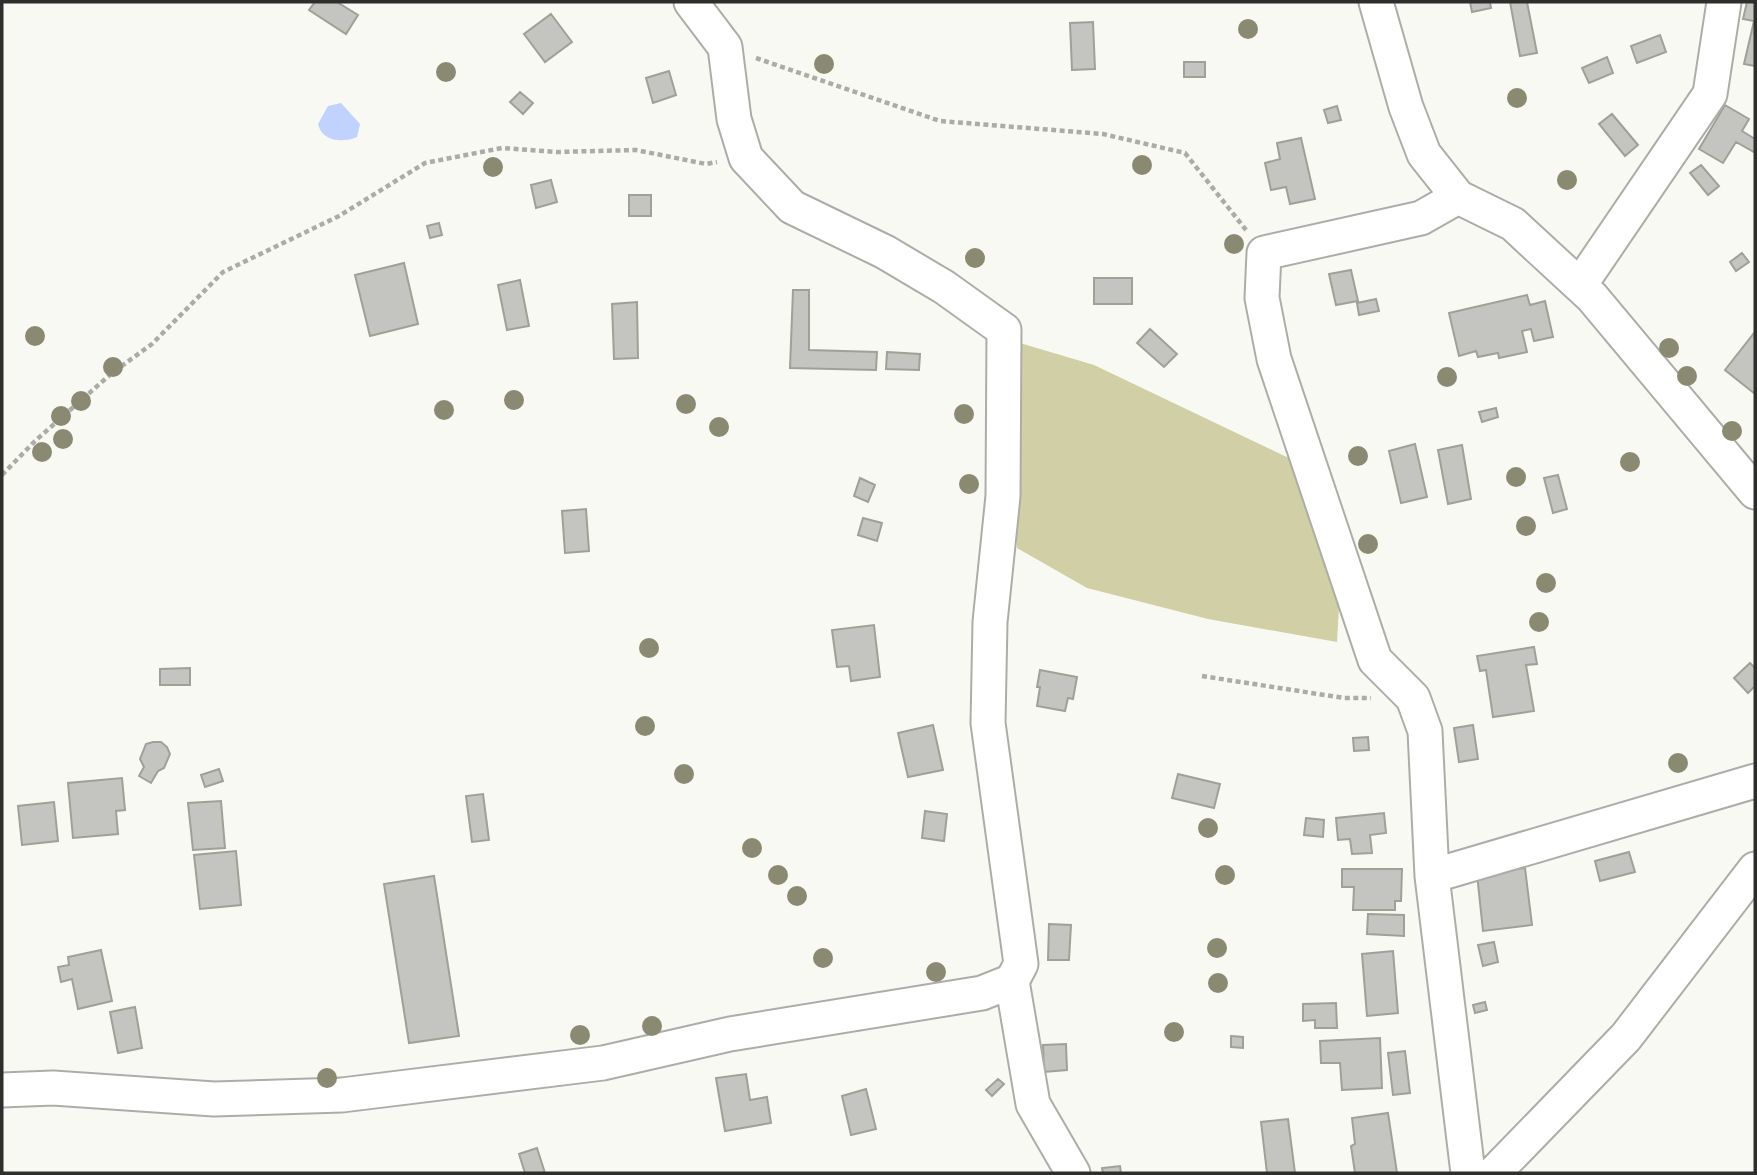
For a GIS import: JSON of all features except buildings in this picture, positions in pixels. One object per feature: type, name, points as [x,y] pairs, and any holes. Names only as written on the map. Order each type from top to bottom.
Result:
[{"type":"street","points":[[691,2],[725,47],[734,119],[746,158],[792,208],[885,251],[944,286],[1004,330],[1003,496],[990,622],[988,723],[1021,964],[1012,981],[1033,1104],[1073,1173]]},
{"type":"street","points":[[1376,2],[1406,107],[1424,154],[1458,197],[1513,224],[1592,297],[1755,492]]},
{"type":"street","points":[[1580,285],[1710,94],[1724,2]]},
{"type":"street","points":[[1458,197],[1421,218],[1264,253],[1262,298],[1274,359],[1375,660],[1413,698],[1425,731],[1432,876],[1468,1173]]},
{"type":"street","points":[[1432,876],[1755,781]]},
{"type":"street","points":[[1494,1173],[1626,1037],[1755,869]]},
{"type":"street","points":[[2,1090],[53,1088],[214,1099],[342,1095],[603,1063],[730,1034],[982,993],[1012,981]]},
{"type":"path","points":[[725,47],[940,121],[1103,134],[1185,153],[1264,253]]},
{"type":"path","points":[[2,475],[35,441],[112,373],[152,344],[223,272],[339,216],[425,163],[502,148],[556,152],[636,150],[706,164],[746,158]]},
{"type":"path","points":[[1202,676],[1343,698],[1413,698]]},
{"type":"shaded area","points":[[1020,343],[1094,365],[1297,462],[1340,590],[1337,642],[1208,619],[1087,588],[1017,548],[1016,469]]},
{"type":"water","points":[[341,103],[360,124],[357,137],[334,140],[320,130],[318,124],[328,106]]}]
